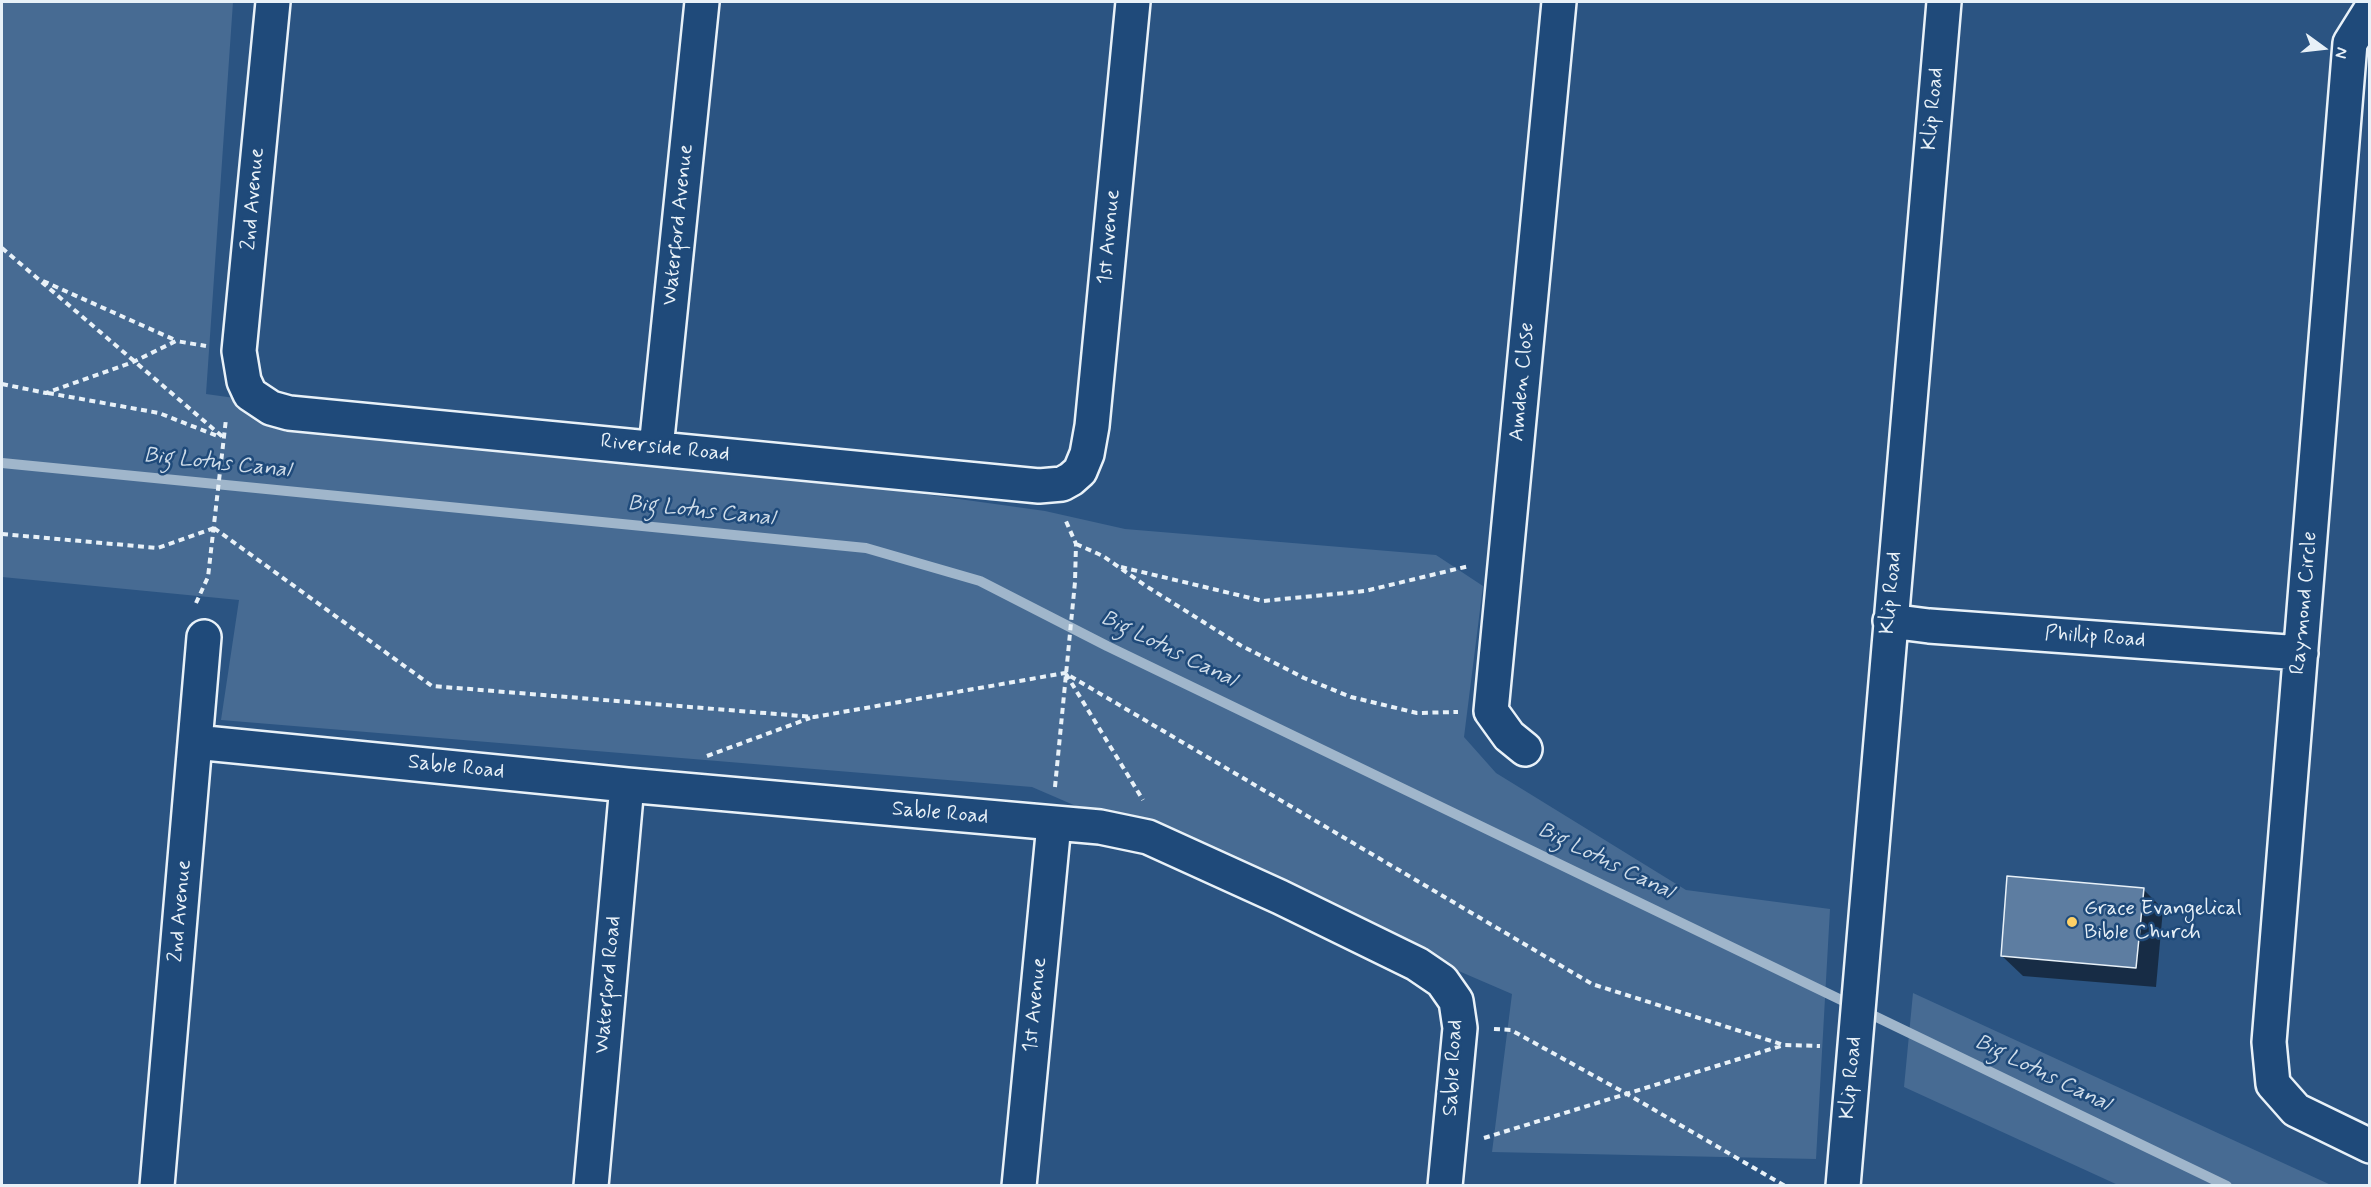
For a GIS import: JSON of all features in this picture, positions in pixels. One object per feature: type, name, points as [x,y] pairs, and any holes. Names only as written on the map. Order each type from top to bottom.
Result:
[{"type":"street","name":"2nd Avenue","points":[[250,394],[243,381],[239,351],[273,2]]},
{"type":"street","name":"Waterford Avenue","points":[[656,448],[702,2]]},
{"type":"street","name":"1st Avenue","points":[[1080,471],[1087,454],[1092,426],[1132,2]]},
{"type":"street","name":"Amden Close","points":[[1491,711],[1559,2]]},
{"type":"street","name":"Klip Road","points":[[1843,1185],[1944,2]]},
{"type":"street","name":"Raymond Circle","points":[[2370,11],[2350,44],[2269,1042],[2273,1084],[2296,1110],[2370,1146]]},
{"type":"street","name":"Riverside Road","points":[[250,394],[271,408],[289,413],[1039,486],[1062,484],[1080,471]]},
{"type":"street","name":"Phillip Road","points":[[1890,621],[1929,626],[2301,653]]},
{"type":"street","name":"2nd Avenue","points":[[157,1185],[195,742],[199,622]]},
{"type":"street","points":[[1491,711],[1509,736],[1525,749]]},
{"type":"street","name":"Sable Road","points":[[195,742],[1124,831],[1172,847],[1417,964],[1442,981],[1456,1001],[1460,1028],[1445,1185]]},
{"type":"street","name":"Waterford Road","points":[[591,1185],[627,785]]},
{"type":"street","name":"1st Avenue","points":[[1019,1185],[1054,824]]},
{"type":"path","points":[[2,248],[224,438]]},
{"type":"path","points":[[38,279],[176,340],[239,351]]},
{"type":"path","points":[[46,393],[133,362],[176,340]]},
{"type":"path","points":[[2,384],[159,413],[224,438]]},
{"type":"path","points":[[199,622],[208,577],[224,438]]},
{"type":"path","points":[[1055,788],[1075,582],[1076,544],[1062,512]]},
{"type":"path","points":[[2,534],[158,548],[214,528]]},
{"type":"path","points":[[214,528],[432,686],[814,717]]},
{"type":"path","points":[[1076,544],[1103,556],[1240,645],[1304,678],[1342,693],[1417,713],[1491,711]]},
{"type":"path","points":[[1118,566],[1263,601],[1365,591],[1460,567],[1505,561]]},
{"type":"path","points":[[1065,673],[1172,847]]},
{"type":"path","points":[[704,757],[814,717],[1065,673],[1592,984],[1785,1045],[1855,1047]]},
{"type":"path","points":[[1460,1028],[1511,1030],[1785,1185]]},
{"type":"path","points":[[1449,1149],[1785,1045]]},
{"type":"shaded area","points":[[2,2],[233,2],[206,394],[1045,511],[1125,529],[1436,555],[1483,586],[1464,737],[1496,773],[1686,890],[1830,909],[1816,1159],[1492,1152],[1512,994],[1032,787],[221,720],[239,600],[2,577]]},
{"type":"shaded area","points":[[1913,993],[2331,1185],[2118,1185],[1904,1087]]},
{"type":"building","name":"Grace Evangelical Bible Church","points":[[2007,876],[2144,888],[2136,968],[2001,956]]},
{"type":"waterway","name":"Big Lotus Canal","points":[[2,463],[866,548],[980,581],[1107,646],[2227,1186]]},
{"type":"place","name":"Grace Evangelical Bible Church","points":[[2072,922]]}]
